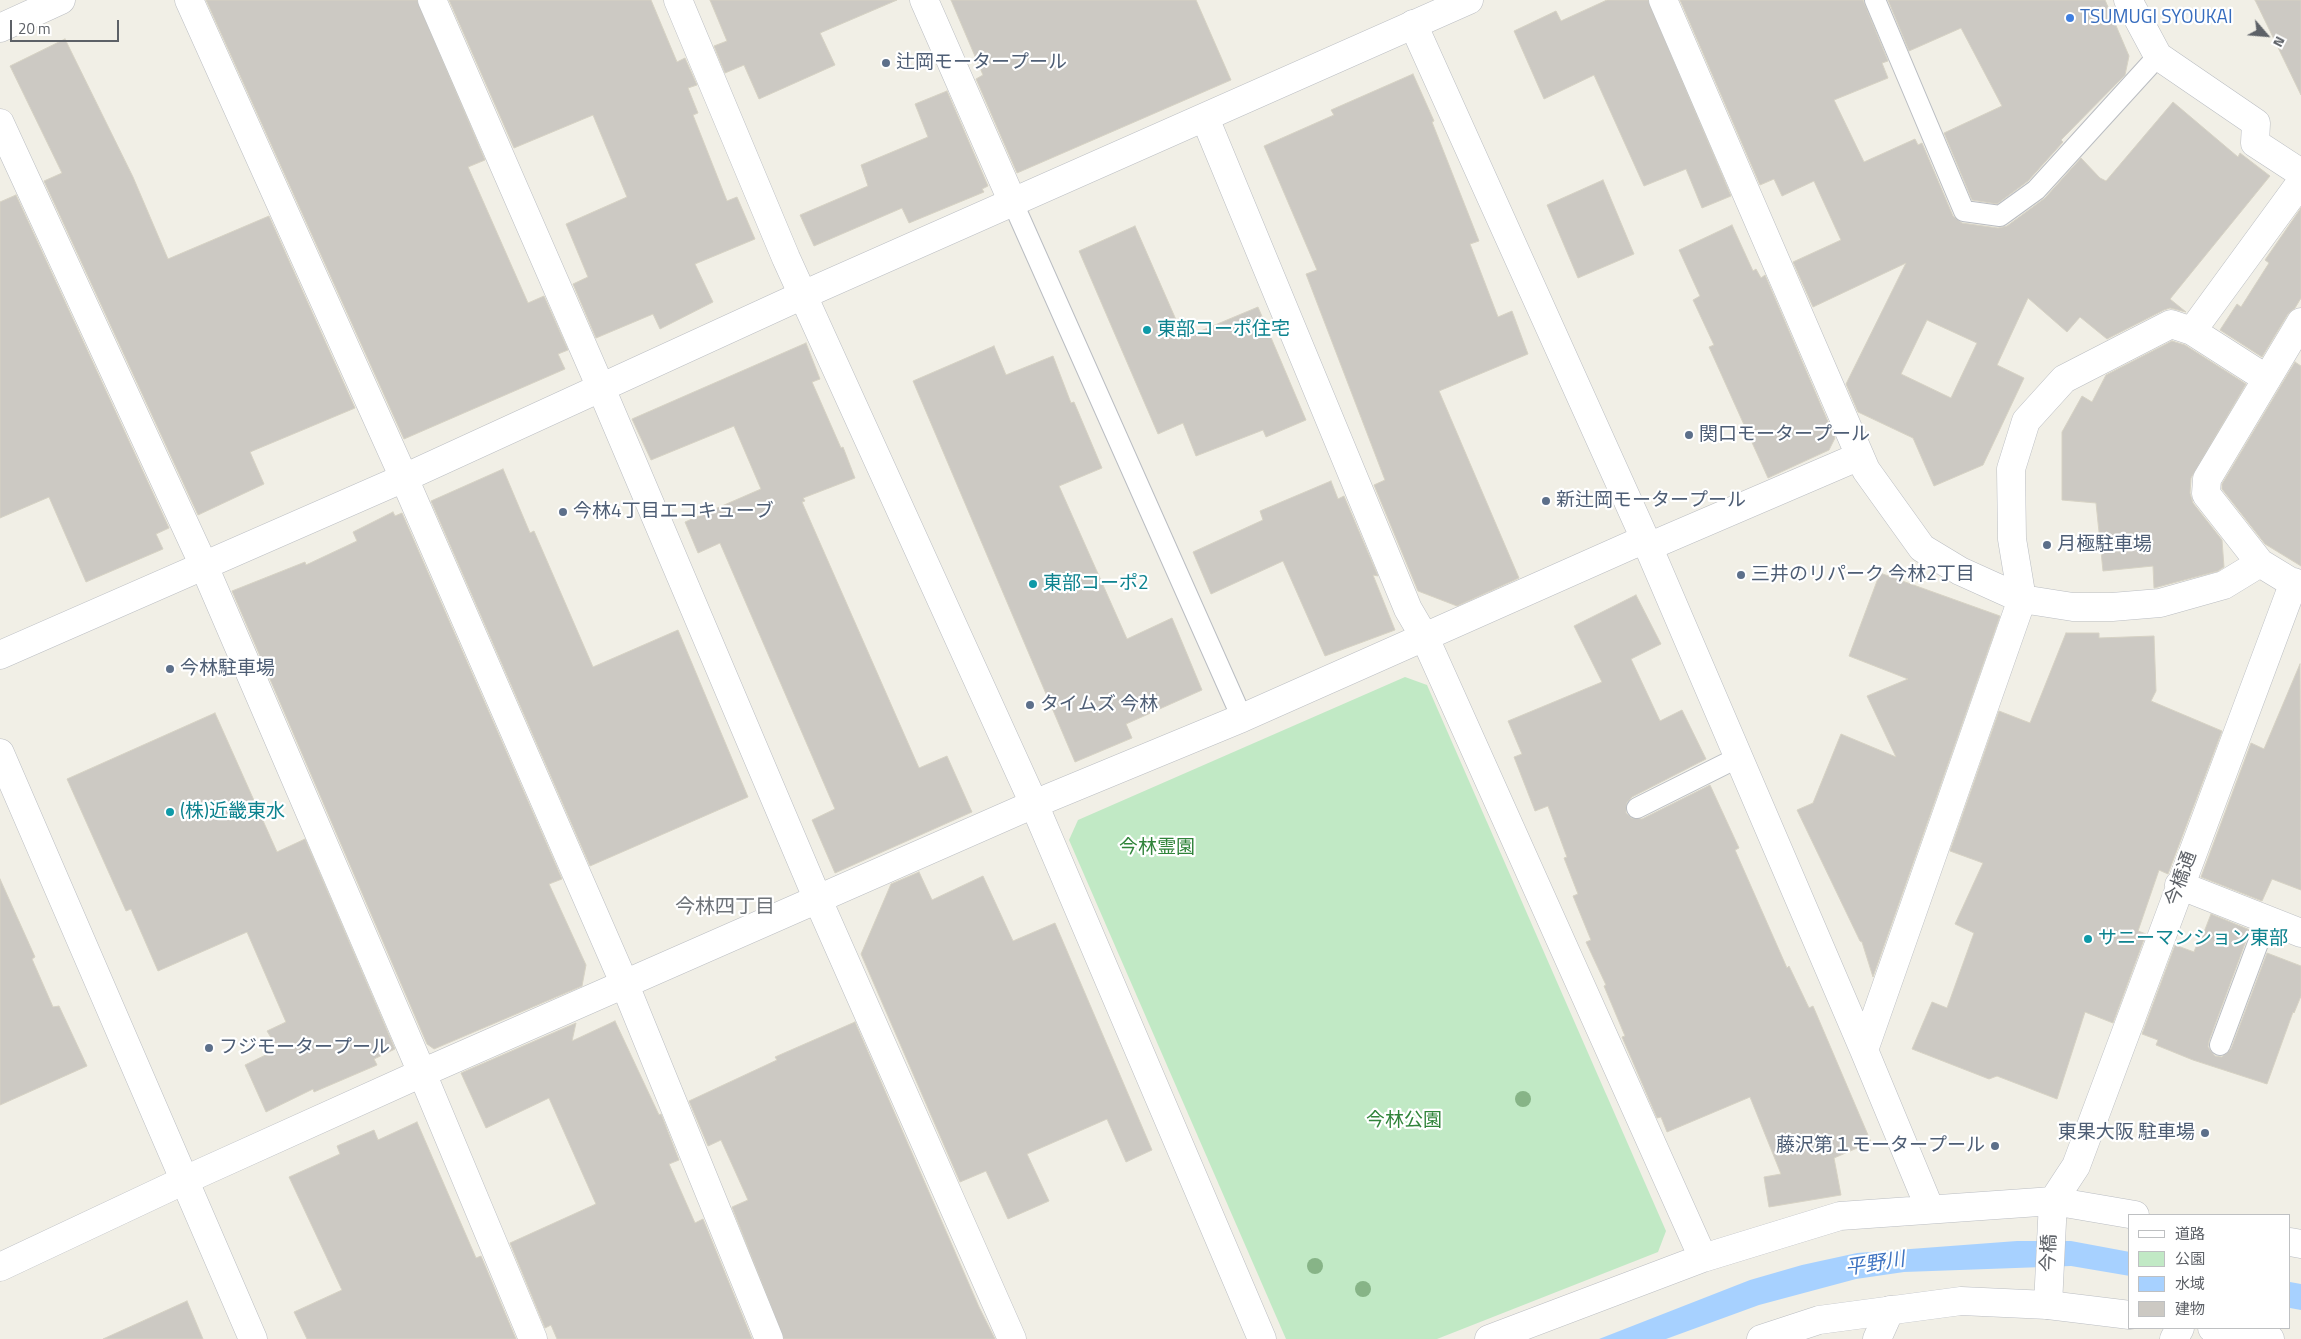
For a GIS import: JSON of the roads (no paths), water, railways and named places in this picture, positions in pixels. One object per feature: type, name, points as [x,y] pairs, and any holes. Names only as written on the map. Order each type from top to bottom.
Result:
[{"type":"street","points":[[0,28],[61,0]]},
{"type":"street","points":[[189,0],[404,478],[625,985],[769,1339]]},
{"type":"street","points":[[432,0],[601,388],[818,900],[1012,1339]]},
{"type":"street","points":[[678,0],[803,295],[1034,804],[1262,1339]]},
{"type":"street","points":[[924,0],[1013,203]]},
{"type":"street","points":[[0,655],[404,478],[803,295],[1469,0]]},
{"type":"street","points":[[1663,0],[1866,470],[1922,548],[1960,571],[2022,599],[2073,607],[2112,607],[2160,603],[2224,585],[2260,563]]},
{"type":"street","points":[[2128,0],[2158,56],[2256,123],[2255,143],[2301,173]]},
{"type":"street","points":[[1413,24],[1647,543],[1930,1209]]},
{"type":"street","points":[[1205,118],[1408,609],[1425,638],[1703,1258]]},
{"type":"street","points":[[0,123],[204,566],[422,1073],[533,1339]]},
{"type":"street","points":[[2192,332],[2301,182]]},
{"type":"street","points":[[2297,585],[2260,563],[2206,494],[2206,479],[2301,322]]},
{"type":"street","points":[[1864,1050],[2022,599],[2012,538],[2010,469],[2026,421],[2064,379],[2171,324],[2192,332],[2267,379]]},
{"type":"street","points":[[0,1267],[184,1180],[422,1073],[1034,804],[1242,718],[1647,543],[1860,456]]},
{"type":"street","name":"今橋通","points":[[2052,1201],[2076,1166],[2179,885],[2297,585]]},
{"type":"street","points":[[0,752],[253,1339]]},
{"type":"street","points":[[2179,885],[2301,933]]},
{"type":"street","points":[[1489,1339],[1703,1258],[1840,1216],[2052,1201],[2128,1214]]},
{"type":"street","name":"今橋","points":[[2048,1305],[2052,1201]]},
{"type":"street","points":[[1761,1339],[1819,1320],[1961,1301],[2048,1305],[2128,1315]]},
{"type":"street","points":[[1877,1339],[1890,1310]]},
{"type":"street","points":[[2217,1329],[2270,1339]]},
{"type":"lane","points":[[1875,0],[1964,211],[2000,216],[2036,190],[2158,56]]},
{"type":"lane","points":[[1013,203],[1242,718]]},
{"type":"lane","points":[[1637,808],[1738,757]]},
{"type":"lane","points":[[2220,1045],[2267,919]]},
{"type":"water","name":"平野川","points":[[2017,1241],[2071,1241],[2128,1252],[2128,1276],[2071,1266],[1904,1272],[1856,1279],[1759,1305],[1666,1339],[1599,1339],[1750,1280],[1802,1265],[1857,1253]]},
{"type":"water","points":[[2291,1282],[2301,1284],[2301,1310],[2291,1308]]},
{"type":"place","name":"TSUMUGI SYOUKAI","points":[[2070,18]]},
{"type":"place","name":"辻岡モータープール","points":[[886,63]]},
{"type":"place","name":"東部コーポ住宅","points":[[1147,330]]},
{"type":"place","name":"関口モータープール","points":[[1689,435]]},
{"type":"place","name":"新辻岡モータープール","points":[[1546,501]]},
{"type":"place","name":"今林4丁目エコキューブ","points":[[563,512]]},
{"type":"place","name":"月極駐車場","points":[[2047,545]]},
{"type":"place","name":"三井のリパーク 今林2丁目","points":[[1741,575]]},
{"type":"place","name":"東部コーポ2","points":[[1033,584]]},
{"type":"place","name":"今林駐車場","points":[[170,669]]},
{"type":"place","name":"タイムズ 今林","points":[[1030,705]]},
{"type":"place","name":"(株)近畿東水","points":[[170,812]]},
{"type":"place","name":"サニーマンション東部","points":[[2088,939]]},
{"type":"place","name":"フジモータープール","points":[[209,1048]]},
{"type":"place","name":"東果大阪 駐車場","points":[[2205,1133]]},
{"type":"place","name":"藤沢第１モータープール","points":[[1995,1146]]},
{"type":"district","name":"今林四丁目","points":[[725,908]]},
{"type":"park label","name":"今林霊園","points":[[1157,848]]},
{"type":"park label","name":"今林公園","points":[[1404,1121]]}]
